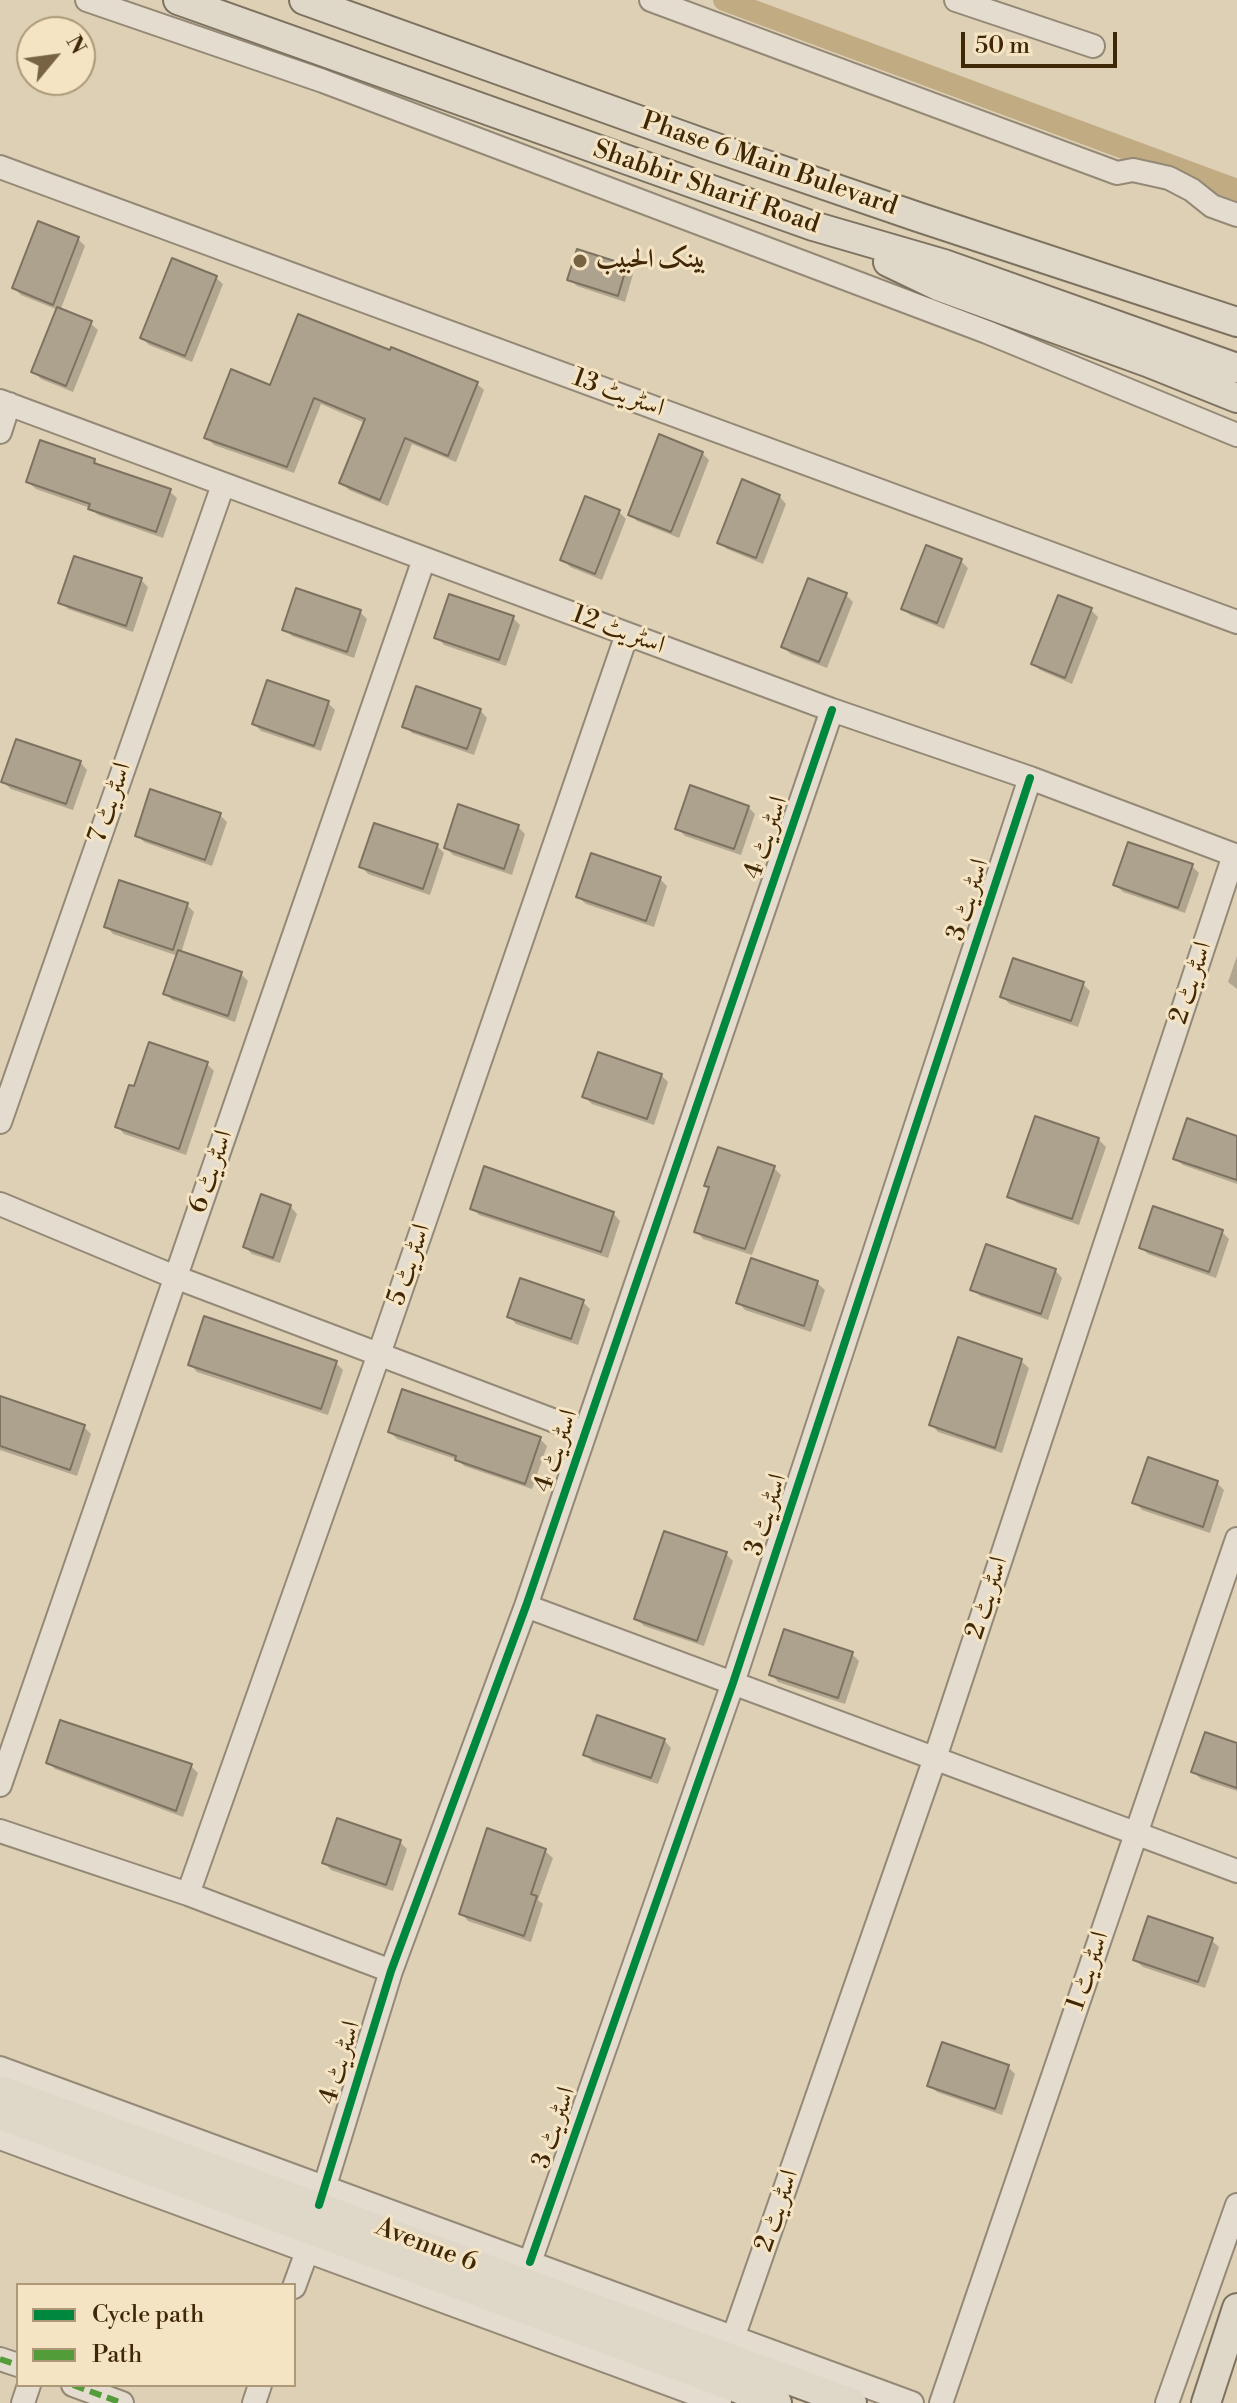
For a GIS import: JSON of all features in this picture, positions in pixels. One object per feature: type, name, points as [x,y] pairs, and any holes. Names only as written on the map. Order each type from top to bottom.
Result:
[{"type":"main road","name":"Shabbir Sharif Road","points":[[178,0],[813,226],[944,264],[1237,368]]},
{"type":"main road","name":"Phase 6 Main Bulevard","points":[[304,0],[783,171],[1237,322]]},
{"type":"main road","points":[[813,226],[938,286],[1237,398]]},
{"type":"main road","name":"Avenue 6","points":[[0,2090],[777,2403]]},
{"type":"main road","name":"Avenue 6","points":[[0,2115],[316,2218],[852,2403]]},
{"type":"main road","points":[[1206,2403],[1237,2308]]},
{"type":"street","points":[[87,0],[323,81],[928,309],[1237,435]]},
{"type":"street","points":[[651,0],[1117,173],[1133,170],[1169,178],[1192,190],[1212,206],[1237,215]]},
{"type":"street","points":[[956,0],[1093,46]]},
{"type":"street","name":"اسٹریٹ 13","points":[[0,167],[1237,622]]},
{"type":"street","points":[[0,432],[5,402]]},
{"type":"street","name":"اسٹریٹ 12","points":[[5,402],[832,710],[1030,778],[1236,855]]},
{"type":"street","name":"اسٹریٹ 7","points":[[0,1122],[223,485]]},
{"type":"street","name":"اسٹریٹ 6","points":[[0,1785],[424,559]]},
{"type":"street","name":"اسٹریٹ 5","points":[[188,1894],[379,1354],[627,634]]},
{"type":"street","name":"اسٹریٹ 4","points":[[295,2283],[391,1971],[526,1606],[832,710]]},
{"type":"street","name":"اسٹریٹ 3","points":[[530,2262],[733,1683],[1030,778]]},
{"type":"street","name":"اسٹریٹ 2","points":[[733,2338],[935,1758],[1236,855]]},
{"type":"street","points":[[0,1204],[175,1277],[584,1432]]},
{"type":"street","name":"اسٹریٹ 1","points":[[941,2403],[1237,1539]]},
{"type":"street","points":[[526,1606],[1237,1871]]},
{"type":"street","points":[[0,1831],[188,1894],[391,1971]]},
{"type":"street","points":[[0,2068],[316,2218],[720,2403]]},
{"type":"street","points":[[0,2138],[316,2218],[530,2262],[912,2403]]},
{"type":"street","points":[[1167,2403],[1237,2205]]},
{"type":"street","points":[[78,2387],[122,2403]]},
{"type":"building","points":[[38,221],[79,237],[53,305],[12,288]]},
{"type":"building","points":[[577,249],[627,265],[618,296],[567,280]]},
{"type":"building","points":[[172,258],[217,276],[185,356],[140,338]]},
{"type":"building","points":[[57,307],[92,321],[66,386],[31,372]]},
{"type":"building","points":[[298,314],[478,382],[448,456],[405,438],[380,500],[339,483],[365,419],[314,398],[287,467],[204,438],[231,369],[270,385]]},
{"type":"building","points":[[659,434],[703,452],[671,532],[628,515]]},
{"type":"building","points":[[40,440],[95,459],[94,463],[171,489],[156,532],[88,509],[90,504],[26,482]]},
{"type":"building","points":[[742,479],[780,495],[756,558],[717,543]]},
{"type":"building","points":[[585,496],[620,510],[595,574],[560,560]]},
{"type":"building","points":[[926,545],[962,559],[937,623],[901,609]]},
{"type":"building","points":[[74,556],[142,578],[126,626],[58,603]]},
{"type":"building","points":[[808,578],[847,593],[819,662],[781,647]]},
{"type":"building","points":[[296,588],[361,610],[347,652],[282,630]]},
{"type":"building","points":[[449,594],[514,616],[499,660],[434,638]]},
{"type":"building","points":[[1058,595],[1092,608],[1065,678],[1031,664]]},
{"type":"building","points":[[267,680],[329,701],[314,746],[252,724]]},
{"type":"building","points":[[416,686],[481,709],[467,749],[402,727]]},
{"type":"building","points":[[16,739],[81,761],[66,804],[1,782]]},
{"type":"building","points":[[690,785],[749,806],[734,849],[675,829]]},
{"type":"building","points":[[150,789],[221,813],[205,860],[135,836]]},
{"type":"building","points":[[458,804],[519,825],[504,869],[444,848]]},
{"type":"building","points":[[374,823],[438,844],[423,889],[359,867]]},
{"type":"building","points":[[1128,842],[1193,864],[1178,908],[1113,885]]},
{"type":"building","points":[[591,853],[661,877],[646,921],[576,897]]},
{"type":"building","points":[[119,880],[188,903],[173,950],[104,927]]},
{"type":"building","points":[[178,950],[242,972],[228,1016],[163,994]]},
{"type":"building","points":[[1013,958],[1084,982],[1071,1021],[1000,997]]},
{"type":"building","points":[[149,1042],[208,1062],[179,1149],[115,1127],[129,1085],[134,1086]]},
{"type":"building","points":[[598,1052],[662,1074],[647,1119],[582,1097]]},
{"type":"building","points":[[1035,1116],[1099,1138],[1072,1219],[1007,1197]]},
{"type":"building","points":[[1187,1118],[1237,1136],[1237,1180],[1173,1159]]},
{"type":"building","points":[[718,1147],[775,1166],[745,1249],[694,1232],[709,1187],[704,1186]]},
{"type":"building","points":[[484,1166],[614,1212],[601,1252],[470,1209]]},
{"type":"building","points":[[261,1194],[291,1205],[273,1258],[243,1247]]},
{"type":"building","points":[[1153,1206],[1223,1230],[1209,1272],[1139,1248]]},
{"type":"building","points":[[986,1244],[1056,1269],[1041,1314],[970,1290]]},
{"type":"building","points":[[751,1258],[818,1281],[804,1326],[736,1303]]},
{"type":"building","points":[[520,1278],[584,1300],[571,1339],[507,1317]]},
{"type":"building","points":[[204,1316],[337,1361],[321,1409],[188,1365]]},
{"type":"building","points":[[958,1337],[1022,1359],[995,1448],[929,1425]]},
{"type":"building","points":[[402,1389],[541,1437],[525,1484],[455,1460],[456,1456],[388,1432]]},
{"type":"building","points":[[0,1396],[85,1425],[70,1470],[0,1446]]},
{"type":"building","points":[[1148,1457],[1218,1481],[1203,1527],[1132,1503]]},
{"type":"building","points":[[664,1531],[727,1552],[697,1641],[634,1619]]},
{"type":"building","points":[[784,1629],[853,1652],[838,1698],[769,1675]]},
{"type":"building","points":[[597,1715],[665,1739],[651,1778],[583,1755]]},
{"type":"building","points":[[60,1720],[192,1764],[176,1811],[46,1763]]},
{"type":"building","points":[[1205,1732],[1237,1743],[1237,1788],[1191,1772]]},
{"type":"building","points":[[337,1818],[401,1840],[386,1885],[322,1863]]},
{"type":"building","points":[[487,1828],[546,1849],[531,1894],[537,1896],[524,1936],[459,1914]]},
{"type":"building","points":[[1148,1916],[1213,1938],[1198,1982],[1133,1960]]},
{"type":"building","points":[[942,2042],[1009,2065],[995,2109],[927,2086]]},
{"type":"waterway","points":[[724,0],[1237,190]]},
{"type":"marked path","points":[[0,2359],[16,2364]]},
{"type":"marked path","points":[[78,2387],[122,2403]]},
{"type":"cycle path","points":[[319,2205],[391,1971],[526,1606],[832,710]]},
{"type":"cycle path","points":[[530,2262],[733,1683],[1030,778]]},
{"type":"place","name":"بينک الحبيب","points":[[580,261]]}]
